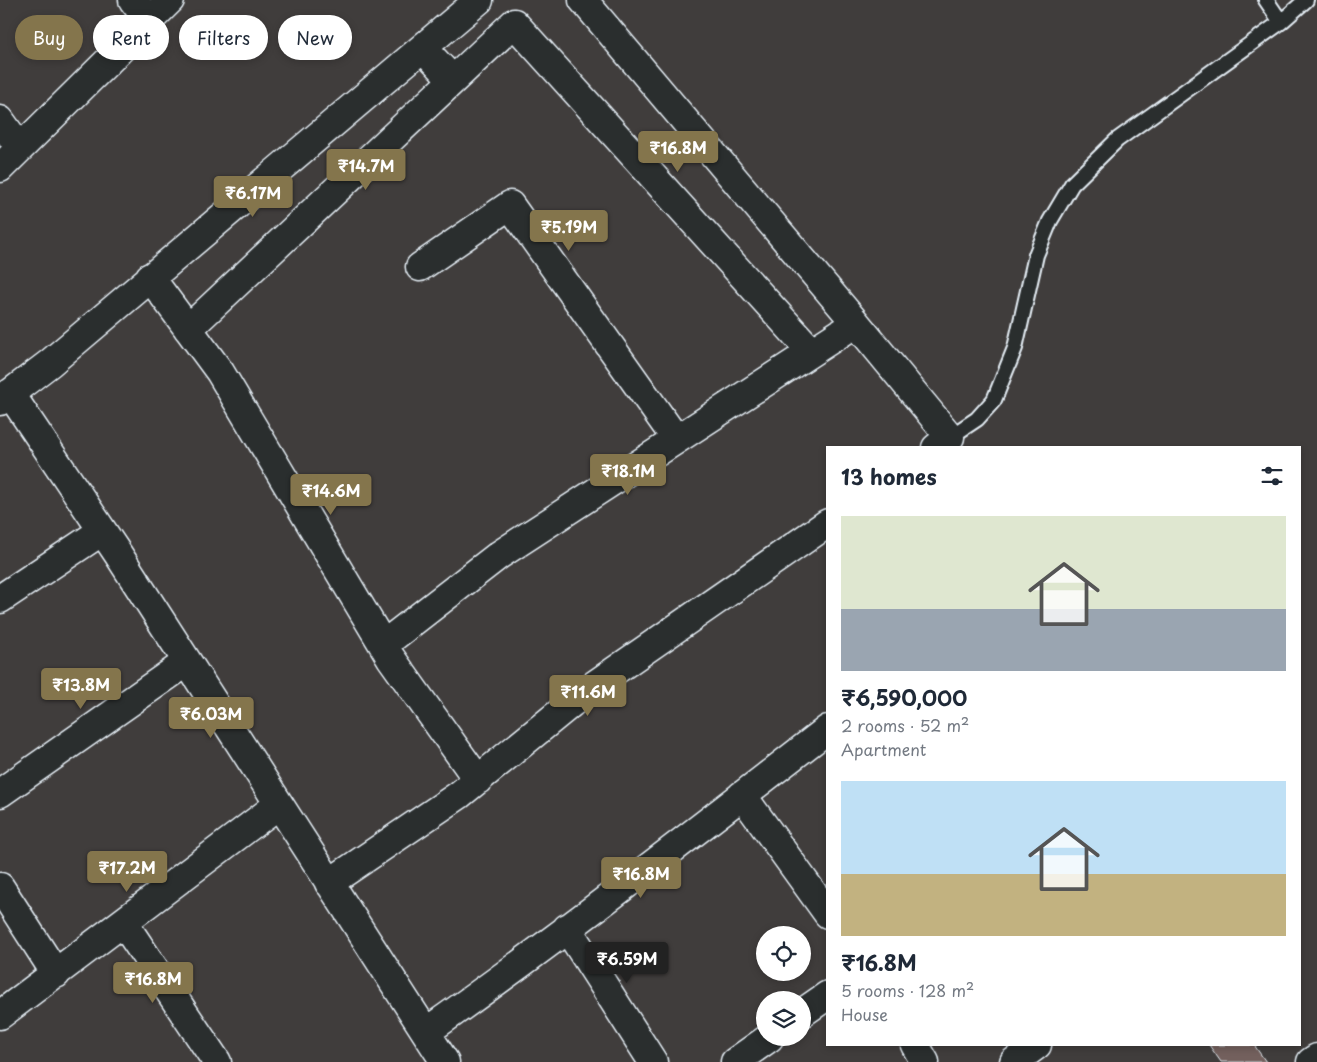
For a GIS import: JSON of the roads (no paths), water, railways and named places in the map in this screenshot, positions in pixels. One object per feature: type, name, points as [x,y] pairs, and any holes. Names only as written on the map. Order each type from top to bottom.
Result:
[{"type":"street","points":[[0,168],[20,148],[141,11],[170,0]]},
{"type":"street","points":[[445,1062],[102,531],[5,397],[50,363],[479,0]]},
{"type":"street","points":[[584,0],[856,322],[943,442]]},
{"type":"street","points":[[188,329],[514,23],[811,351]]},
{"type":"street","points":[[423,48],[453,80]]},
{"type":"street","points":[[0,120],[20,148]]},
{"type":"street","points":[[420,267],[510,205],[676,439]]},
{"type":"street","points":[[150,277],[220,372],[383,645],[478,780]]},
{"type":"street","points":[[383,645],[499,555],[856,322]]},
{"type":"street","points":[[329,883],[459,795],[590,688],[826,524]]},
{"type":"street","points":[[0,598],[102,531]]},
{"type":"street","points":[[0,794],[187,662]]},
{"type":"street","points":[[426,1032],[510,972],[826,731]]},
{"type":"street","points":[[742,796],[826,911]]},
{"type":"street","points":[[0,1015],[278,805]]},
{"type":"street","points":[[0,887],[56,974]]},
{"type":"street","points":[[123,922],[217,1062]]},
{"type":"street","points":[[567,928],[653,1062]]},
{"type":"street","points":[[811,1007],[826,996]]},
{"type":"street","points":[[735,1062],[758,1046]]},
{"type":"street","points":[[916,1046],[925,1062]]},
{"type":"street","points":[[1014,1062],[1036,1046]]},
{"type":"street","points":[[1311,1062],[1317,1058]]},
{"type":"lane","points":[[1266,0],[1281,22]]},
{"type":"lane","points":[[943,442],[977,419],[994,400],[1015,348],[1036,255],[1050,221],[1072,184],[1117,140],[1281,22],[1306,0]]}]
